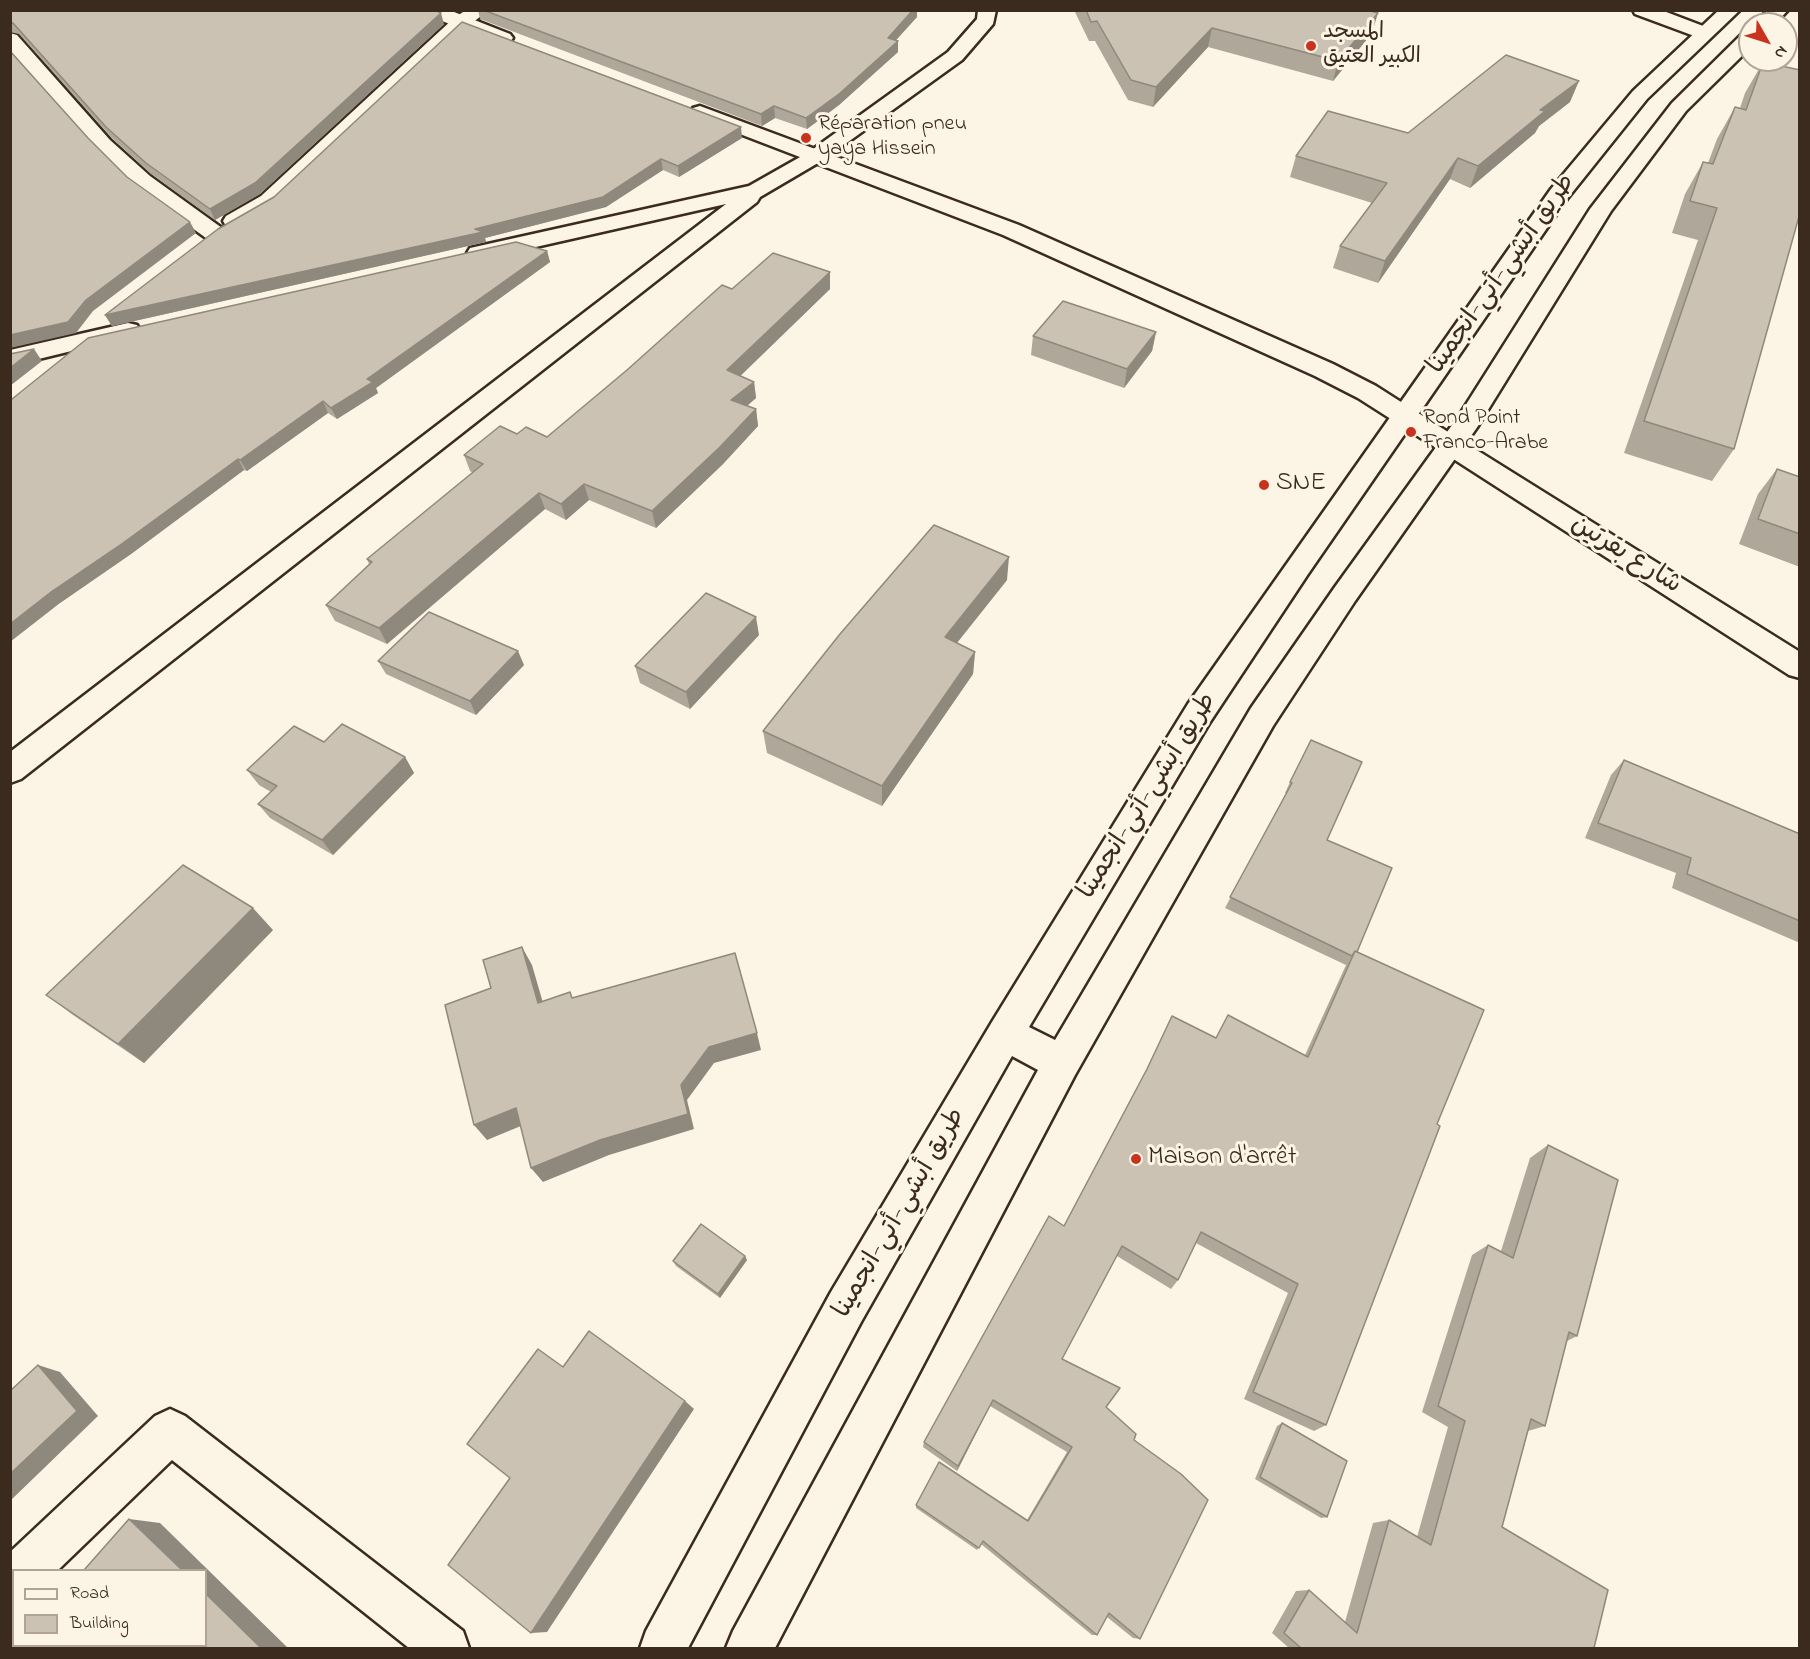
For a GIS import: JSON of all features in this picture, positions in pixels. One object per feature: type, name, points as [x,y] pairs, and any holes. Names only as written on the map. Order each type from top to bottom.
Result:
[{"type":"main road","points":[[431,10],[528,47]]},
{"type":"main road","points":[[10,39],[103,144],[206,240],[269,201],[461,22],[480,10]]},
{"type":"main road","points":[[10,770],[756,191],[816,156],[955,56],[986,15],[1006,10]]},
{"type":"main road","points":[[1642,10],[1704,33]]},
{"type":"main road","name":"طريق أبشي-أتي-انجمينا","points":[[663,1648],[846,1307],[1005,1034],[1199,713],[1558,194],[1640,95],[1731,10]]},
{"type":"main road","points":[[750,1648],[1062,1063],[1262,717],[1469,420],[1601,209],[1679,107],[1738,49]]},
{"type":"main road","name":"شارع بقرتين","points":[[683,106],[1011,230],[1324,370],[1367,392],[1404,415],[1800,667]]},
{"type":"main road","points":[[457,258],[756,191]]},
{"type":"main road","points":[[54,367],[88,339],[102,318],[108,314]]},
{"type":"main road","points":[[10,358],[146,326]]},
{"type":"main road","points":[[1005,1034],[1062,1063]]},
{"type":"main road","points":[[26,1569],[170,1431],[446,1648]]},
{"type":"building","points":[[10,10],[434,10],[441,13],[255,183],[210,209],[146,163],[106,127],[10,22]]},
{"type":"building","points":[[483,10],[913,10],[888,38],[898,41],[839,94],[806,118],[774,106],[761,114]]},
{"type":"building","points":[[1086,10],[1367,10],[1378,13],[1338,61],[1212,28],[1156,87],[1131,80],[1097,21],[1091,22]]},
{"type":"building","points":[[462,22],[741,127],[678,166],[661,159],[603,197],[475,229],[483,232],[105,315],[218,229],[274,197]]},
{"type":"building","points":[[10,51],[88,138],[127,177],[190,222],[86,300],[68,322],[10,335]]},
{"type":"building","points":[[1506,55],[1579,81],[1540,110],[1545,111],[1478,166],[1458,158],[1385,261],[1340,246],[1387,183],[1296,156],[1328,111],[1408,133]]},
{"type":"building","points":[[1800,70],[1800,213],[1734,449],[1644,421],[1717,208],[1690,201],[1703,162],[1713,164],[1735,107],[1746,110],[1759,72],[1798,72]]},
{"type":"building","points":[[516,242],[547,251],[367,379],[373,382],[331,408],[323,401],[51,592],[10,624],[10,400],[88,338]]},
{"type":"building","points":[[773,253],[830,272],[727,370],[754,382],[731,400],[756,409],[720,447],[652,511],[584,484],[561,504],[539,493],[379,628],[326,605],[372,562],[367,559],[483,464],[464,455],[500,426],[517,434],[526,427],[547,437],[627,370],[722,285],[732,289]]},
{"type":"building","points":[[1063,301],[1156,332],[1127,369],[1033,336]]},
{"type":"building","points":[[34,349],[10,368],[10,354]]},
{"type":"building","points":[[1777,469],[1800,477],[1800,534],[1758,519]]},
{"type":"building","points":[[934,525],[1009,557],[945,637],[975,652],[882,786],[763,731],[840,634]]},
{"type":"building","points":[[706,593],[756,617],[686,692],[635,666]]},
{"type":"building","points":[[429,612],[518,651],[470,701],[378,661]]},
{"type":"building","points":[[342,724],[405,757],[322,840],[258,804],[277,786],[247,770],[294,726],[324,742]]},
{"type":"building","points":[[1311,740],[1362,762],[1327,840],[1392,868],[1357,952],[1355,951],[1352,956],[1230,897],[1292,783],[1290,782]]},
{"type":"building","points":[[1624,760],[1800,834],[1800,921],[1687,874],[1691,858],[1598,823]]},
{"type":"building","points":[[183,865],[253,908],[118,1044],[46,995]]},
{"type":"building","points":[[522,947],[538,1003],[570,992],[572,998],[735,953],[757,1033],[709,1047],[681,1085],[688,1114],[600,1140],[531,1168],[516,1108],[474,1125],[445,1005],[491,988],[483,960]]},
{"type":"building","points":[[1355,951],[1484,1010],[1437,1124],[1440,1126],[1326,1425],[1253,1392],[1298,1284],[1201,1232],[1178,1280],[1122,1246],[1062,1359],[1120,1388],[1106,1407],[1136,1434],[1134,1440],[1181,1474],[1208,1500],[1140,1639],[1109,1613],[1097,1635],[983,1541],[979,1548],[916,1505],[939,1462],[1028,1521],[1072,1447],[993,1400],[958,1466],[924,1442],[1049,1216],[1064,1226],[1147,1069],[1172,1016],[1216,1038],[1228,1015],[1308,1057]]},
{"type":"building","points":[[1548,1145],[1618,1180],[1577,1336],[1569,1332],[1545,1426],[1531,1419],[1502,1527],[1608,1590],[1594,1648],[1301,1648],[1284,1633],[1309,1590],[1357,1633],[1389,1520],[1431,1545],[1465,1421],[1438,1406],[1488,1245],[1513,1258]]},
{"type":"building","points":[[701,1224],[745,1256],[718,1294],[673,1261]]},
{"type":"building","points":[[589,1331],[685,1401],[531,1633],[448,1565],[510,1478],[467,1444],[538,1349],[563,1367]]},
{"type":"building","points":[[38,1365],[77,1411],[10,1474],[10,1391]]},
{"type":"building","points":[[1282,1423],[1347,1461],[1327,1517],[1260,1477]]},
{"type":"building","points":[[129,1519],[181,1569],[85,1569]]},
{"type":"building","points":[[207,1595],[261,1648],[15,1648],[207,1647]]},
{"type":"place","name":"المسجد الكبير العتيق","points":[[1311,46]]},
{"type":"place","name":"Réparation pneu yaya Hissein","points":[[806,138]]},
{"type":"place","name":"Rond Point Franco-Arabe","points":[[1411,432]]},
{"type":"place","name":"SNE","points":[[1264,485]]},
{"type":"place","name":"Maison d'arrêt","points":[[1136,1159]]}]
